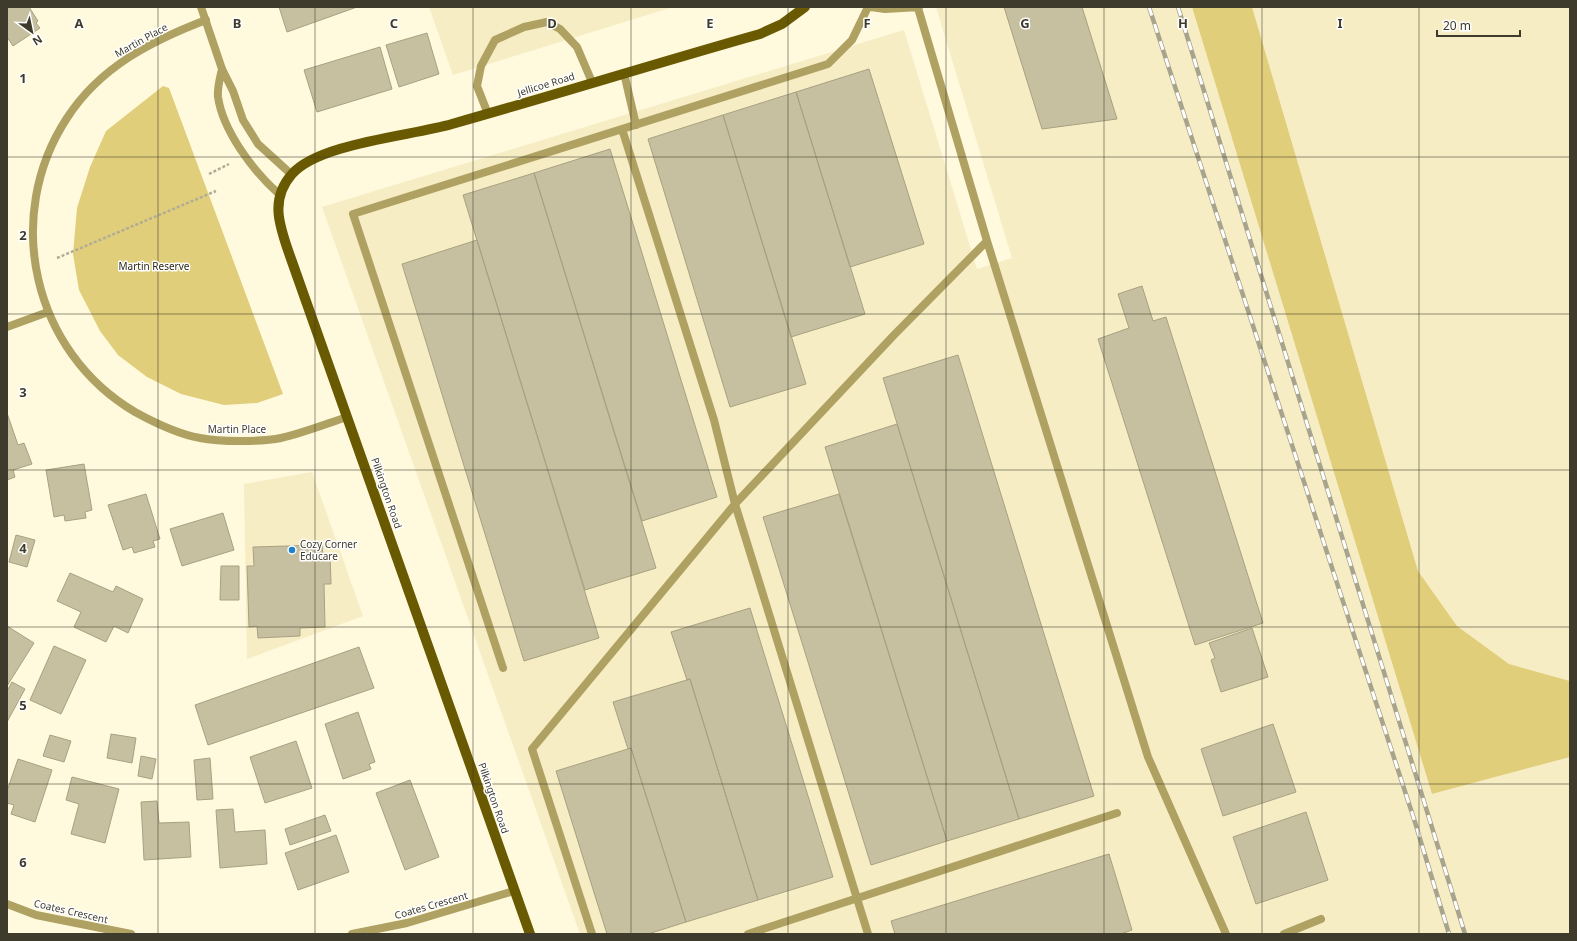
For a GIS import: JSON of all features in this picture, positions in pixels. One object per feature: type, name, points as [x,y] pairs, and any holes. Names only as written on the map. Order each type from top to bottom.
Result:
[{"type":"main road","name":"Jellicoe Road","points":[[291,174],[311,158],[330,152],[427,130],[488,114],[592,82],[760,34],[782,24],[805,7]]},
{"type":"main road","points":[[279,194],[291,174]]},
{"type":"main road","name":"Pilkington Road","points":[[279,194],[278,208],[280,227],[530,934]]},
{"type":"street","points":[[201,7],[222,69],[233,91],[243,120],[258,144],[291,174]]},
{"type":"street","points":[[503,668],[354,214],[828,64],[852,40],[868,7]]},
{"type":"street","points":[[872,7],[885,9],[919,7],[988,241],[1148,757],[1226,934]]},
{"type":"street","name":"Martin Place","points":[[206,20],[140,50],[108,71],[83,96],[67,117],[54,139],[38,182],[32,230],[34,266],[48,312],[67,348],[90,376],[118,402],[156,424],[200,438],[240,440],[280,438],[348,417]]},
{"type":"street","points":[[488,114],[477,86],[480,66],[495,40],[524,27],[547,22],[560,29],[577,47],[592,82]]},
{"type":"street","points":[[222,69],[218,95],[226,126],[245,155],[270,186],[279,194]]},
{"type":"street","points":[[624,73],[636,125]]},
{"type":"street","points":[[622,129],[714,420],[735,504],[868,934]]},
{"type":"street","points":[[592,934],[532,749],[735,504],[894,335],[988,241]]},
{"type":"street","points":[[7,327],[48,312]]},
{"type":"street","points":[[748,934],[1117,812]]},
{"type":"street","name":"Coates Crescent","points":[[352,934],[407,923],[514,891]]},
{"type":"street","name":"Coates Crescent","points":[[7,904],[36,915],[131,934]]},
{"type":"street","points":[[1284,934],[1322,919]]},
{"type":"path","points":[[209,174],[234,162]]},
{"type":"path","points":[[57,258],[216,192]]},
{"type":"shaded area","points":[[429,7],[673,7],[453,75]]},
{"type":"shaded area","points":[[936,7],[1192,7],[1432,794],[1570,757],[1570,934],[580,934],[322,207],[904,30],[977,269],[1012,258]]},
{"type":"shaded area","points":[[1252,7],[1570,7],[1570,681],[1509,664],[1457,626],[1418,571]]},
{"type":"shaded area","name":"Cozy Corner Educare","points":[[312,472],[363,616],[247,659],[244,484]]},
{"type":"green space","points":[[1192,7],[1252,7],[1418,571],[1457,626],[1509,664],[1570,681],[1570,757],[1432,794]]},
{"type":"green space","name":"Martin Reserve","points":[[163,86],[169,88],[283,394],[257,403],[224,405],[181,394],[147,377],[118,355],[100,331],[79,290],[73,254],[77,208],[90,167],[106,131]]},
{"type":"building","points":[[7,7],[29,7],[38,21],[36,23],[40,28],[13,46],[7,37]]},
{"type":"building","points":[[279,7],[357,7],[287,32]]},
{"type":"building","points":[[1004,7],[1082,7],[1117,119],[1042,129]]},
{"type":"building","points":[[427,33],[439,74],[399,87],[386,45]]},
{"type":"building","points":[[380,47],[392,89],[317,112],[304,70]]},
{"type":"building","points":[[869,69],[924,244],[850,267],[796,92]]},
{"type":"building","points":[[796,92],[865,314],[791,337],[723,115]]},
{"type":"building","points":[[723,115],[806,384],[730,407],[648,139]]},
{"type":"building","points":[[610,149],[717,497],[642,521],[534,173]]},
{"type":"building","points":[[534,173],[656,568],[585,590],[463,195]]},
{"type":"building","points":[[477,240],[599,638],[524,661],[402,264]]},
{"type":"building","points":[[1142,286],[1153,321],[1166,317],[1263,623],[1195,645],[1098,339],[1129,328],[1118,294]]},
{"type":"building","points":[[958,355],[1094,796],[1019,819],[883,378]]},
{"type":"building","points":[[7,413],[18,445],[24,443],[32,464],[13,470],[15,477],[7,480]]},
{"type":"building","points":[[897,424],[1019,819],[947,841],[825,447]]},
{"type":"building","points":[[84,464],[92,510],[85,512],[86,518],[65,521],[64,515],[54,517],[46,470]]},
{"type":"building","points":[[146,494],[160,539],[153,541],[155,547],[134,553],[132,547],[123,550],[108,505]]},
{"type":"building","points":[[839,494],[947,841],[871,865],[763,517]]},
{"type":"building","points":[[223,513],[234,550],[182,566],[170,529]]},
{"type":"building","points":[[16,535],[35,540],[27,567],[9,562]]},
{"type":"building","points":[[322,545],[323,555],[330,554],[331,584],[324,584],[325,627],[300,628],[300,636],[258,638],[257,626],[249,627],[247,566],[254,566],[253,547]]},
{"type":"building","points":[[221,566],[239,566],[239,600],[220,600]]},
{"type":"building","points":[[70,573],[113,592],[116,586],[143,599],[128,633],[114,626],[106,642],[74,627],[81,612],[57,601]]},
{"type":"building","points":[[750,608],[833,877],[758,900],[690,679],[687,680],[671,632]]},
{"type":"building","points":[[7,626],[34,643],[7,686]]},
{"type":"building","points":[[1252,628],[1268,677],[1221,692],[1211,660],[1215,658],[1209,643]]},
{"type":"building","points":[[54,646],[86,660],[61,714],[30,700]]},
{"type":"building","points":[[359,647],[374,688],[208,745],[195,705]]},
{"type":"building","points":[[690,679],[758,900],[686,922],[631,748],[628,749],[613,702]]},
{"type":"building","points":[[12,682],[25,689],[7,722],[7,691]]},
{"type":"building","points":[[358,712],[375,762],[369,764],[371,769],[343,779],[325,724]]},
{"type":"building","points":[[1273,724],[1296,792],[1223,816],[1201,749]]},
{"type":"building","points":[[111,734],[136,738],[132,763],[107,758]]},
{"type":"building","points":[[50,735],[71,741],[64,762],[43,756]]},
{"type":"building","points":[[296,741],[312,788],[265,803],[250,757]]},
{"type":"building","points":[[631,748],[686,922],[648,934],[607,934],[556,771]]},
{"type":"building","points":[[141,756],[156,759],[152,779],[138,776]]},
{"type":"building","points":[[210,758],[213,799],[197,800],[194,760]]},
{"type":"building","points":[[18,759],[52,770],[35,822],[11,814],[14,805],[7,803],[7,791]]},
{"type":"building","points":[[72,777],[119,789],[105,843],[71,834],[79,804],[66,800]]},
{"type":"building","points":[[410,780],[439,857],[405,870],[376,793]]},
{"type":"building","points":[[157,801],[159,823],[189,822],[191,857],[144,860],[141,802]]},
{"type":"building","points":[[233,809],[235,832],[265,830],[267,864],[220,868],[216,810]]},
{"type":"building","points":[[1306,812],[1328,880],[1256,904],[1233,837]]},
{"type":"building","points":[[325,815],[331,831],[290,845],[285,829]]},
{"type":"building","points":[[336,835],[349,872],[298,890],[285,853]]},
{"type":"building","points":[[1109,854],[1132,930],[1121,934],[895,934],[891,921]]},
{"type":"railway","points":[[1149,7],[1414,819],[1449,934]]},
{"type":"railway","points":[[1178,7],[1465,934]]},
{"type":"place","name":"Cozy Corner Educare","points":[[292,550]]}]
